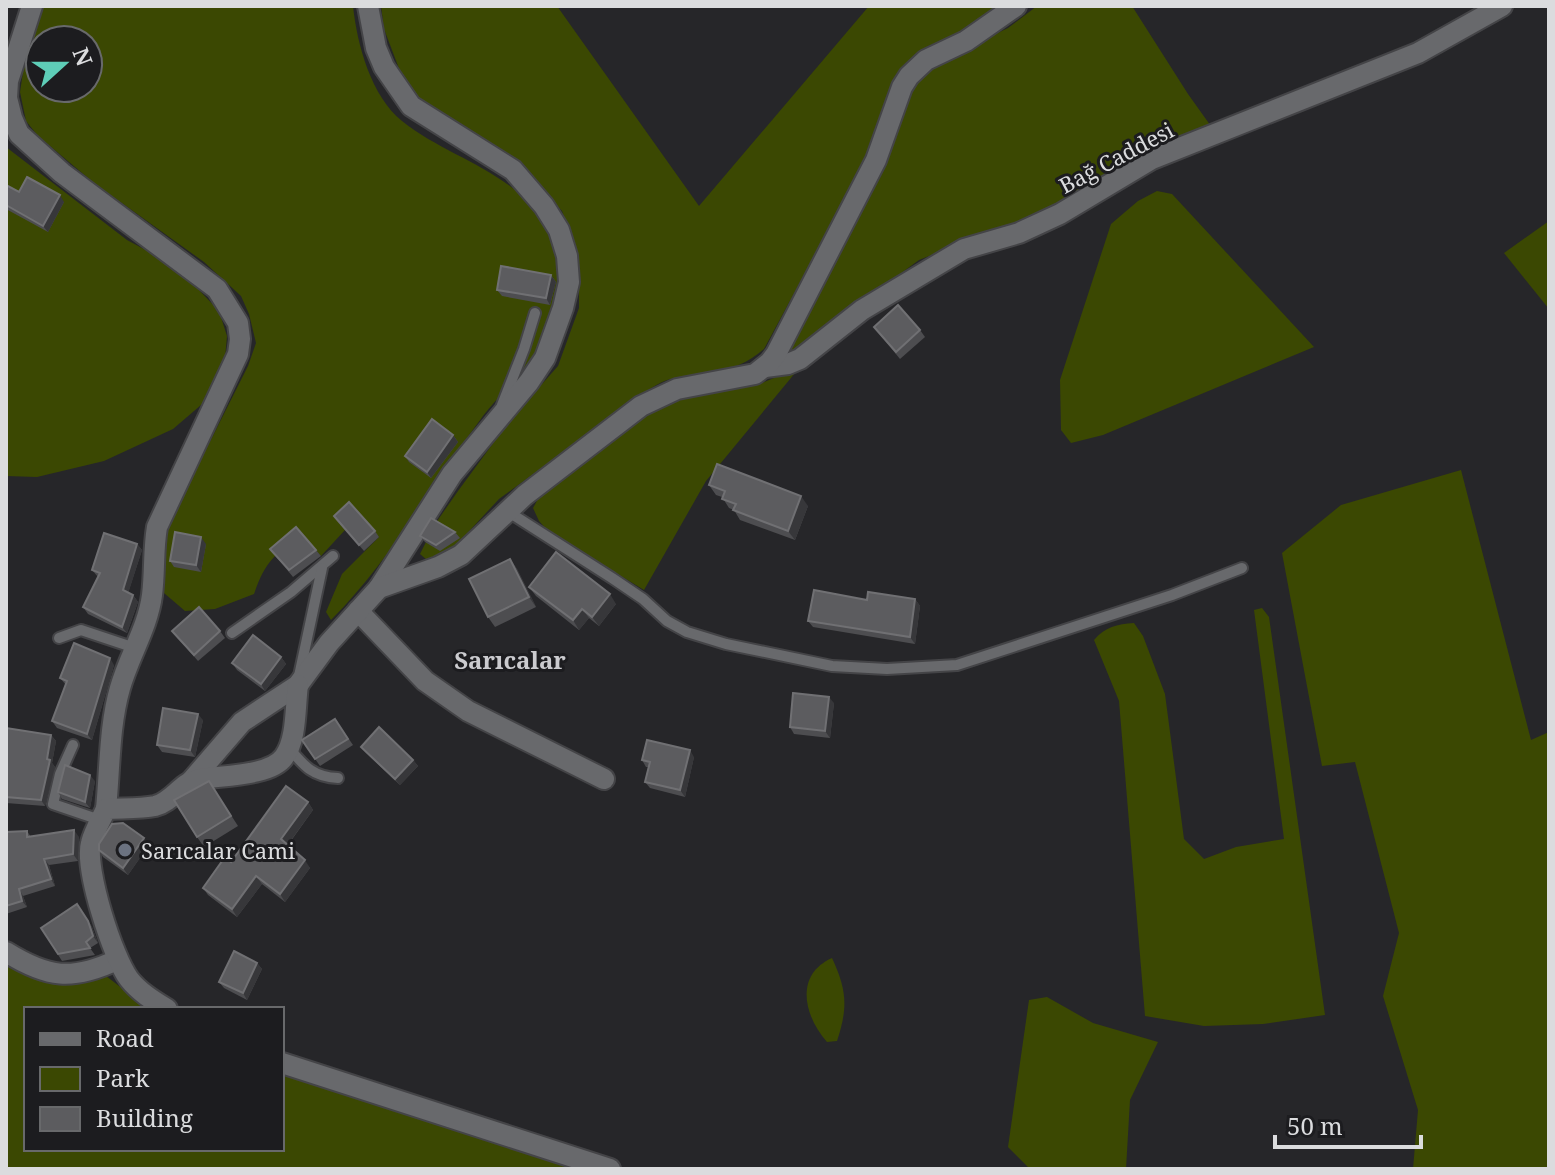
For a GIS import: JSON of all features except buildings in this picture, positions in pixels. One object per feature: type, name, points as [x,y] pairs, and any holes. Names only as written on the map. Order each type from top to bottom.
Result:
[{"type":"street","points":[[32,6],[8,81],[7,98],[19,134],[62,173],[217,289],[238,323],[238,354],[157,527],[153,551],[153,594],[114,712],[103,815],[89,854],[117,960],[139,989],[164,1007]]},
{"type":"street","points":[[103,815],[163,803],[192,780],[242,722],[298,685],[329,643],[379,588],[452,474],[529,382],[545,358],[563,308],[569,282],[567,256],[559,230],[544,206],[513,170],[411,106],[396,88],[376,48],[368,6]]},
{"type":"street","points":[[765,367],[776,354],[876,160],[909,76],[926,60],[985,30],[1016,6]]},
{"type":"street","name":"Bağ Caddesi","points":[[379,588],[451,562],[507,511],[641,406],[677,389],[734,380],[755,374],[765,367],[800,359],[862,310],[964,249],[1019,233],[1060,214],[1152,159],[1418,53],[1502,6]]},
{"type":"street","points":[[358,611],[425,681],[468,711],[604,779]]},
{"type":"street","points":[[192,780],[267,768],[281,762],[289,748],[298,685]]},
{"type":"street","points":[[6,952],[55,975],[83,973],[117,960]]},
{"type":"street","points":[[284,1064],[610,1169]]},
{"type":"lane","points":[[497,418],[535,313]]},
{"type":"lane","points":[[507,511],[612,578],[643,599],[667,621],[687,632],[726,644],[832,666],[887,669],[957,665],[1172,595],[1242,568]]},
{"type":"lane","points":[[232,633],[322,568],[333,556]]},
{"type":"lane","points":[[298,685],[322,568]]},
{"type":"lane","points":[[59,638],[81,630],[135,648]]},
{"type":"lane","points":[[73,745],[60,774],[53,804],[103,815]]},
{"type":"lane","points":[[289,748],[312,773],[338,778]]},
{"type":"green space","points":[[42,6],[353,6],[367,68],[391,110],[416,131],[507,184],[528,202],[549,231],[559,264],[558,283],[550,319],[535,354],[483,416],[373,572],[331,620],[326,612],[342,574],[379,537],[338,522],[345,530],[321,556],[301,534],[284,548],[267,566],[254,594],[215,609],[185,611],[164,593],[162,569],[167,527],[248,366],[256,343],[249,314],[241,296],[204,262],[94,183],[38,136],[26,121],[20,92],[24,66],[24,104],[104,104],[104,24],[36,24]]},
{"type":"green space","points":[[381,6],[557,6],[699,206],[869,6],[1004,6],[958,35],[928,46],[906,63],[865,162],[764,349],[740,365],[667,380],[652,387],[499,499],[447,555],[441,559],[427,560],[420,554],[435,524],[511,419],[558,366],[579,308],[579,291],[574,244],[562,211],[525,173],[423,106],[406,87],[384,29]]},
{"type":"green space","points":[[1037,6],[1132,6],[1213,129],[1043,218],[919,260],[790,355],[787,350],[909,89],[938,62],[1008,28]]},
{"type":"green space","points":[[6,147],[127,240],[155,255],[198,289],[219,311],[227,336],[225,359],[208,399],[173,429],[104,461],[37,477],[6,476]]},
{"type":"green space","points":[[1157,191],[1172,194],[1314,347],[1103,435],[1071,443],[1061,430],[1060,380],[1111,224],[1138,201]]},
{"type":"green space","points":[[1549,221],[1549,309],[1504,253]]},
{"type":"green space","points":[[800,367],[706,481],[644,590],[550,533],[539,521],[533,508],[539,497],[648,412],[691,396],[757,385]]},
{"type":"green space","points":[[1461,470],[1531,740],[1549,732],[1549,1169],[1413,1169],[1418,1110],[1383,996],[1399,933],[1355,762],[1322,766],[1282,553],[1341,505]]},
{"type":"green space","points":[[1262,608],[1269,617],[1325,1015],[1263,1024],[1204,1026],[1145,1016],[1119,701],[1094,640],[1107,629],[1128,623],[1134,623],[1143,636],[1165,694],[1184,839],[1204,859],[1236,847],[1284,839],[1254,610]]},
{"type":"green space","points":[[6,952],[45,972],[97,969],[146,1007],[24,1007],[24,1151],[284,1151],[284,1074],[572,1169],[6,1169]]},
{"type":"green space","points":[[832,958],[841,980],[844,1009],[837,1041],[827,1042],[813,1020],[807,997],[812,975],[820,965]]},
{"type":"green space","points":[[1047,997],[1093,1023],[1158,1042],[1130,1100],[1126,1169],[1030,1169],[1008,1147],[1029,1000]]},
{"type":"place","name":"Sarıcalar Cami","points":[[125,850]]},
{"type":"district","name":"Sarıcalar","points":[[510,659]]}]
